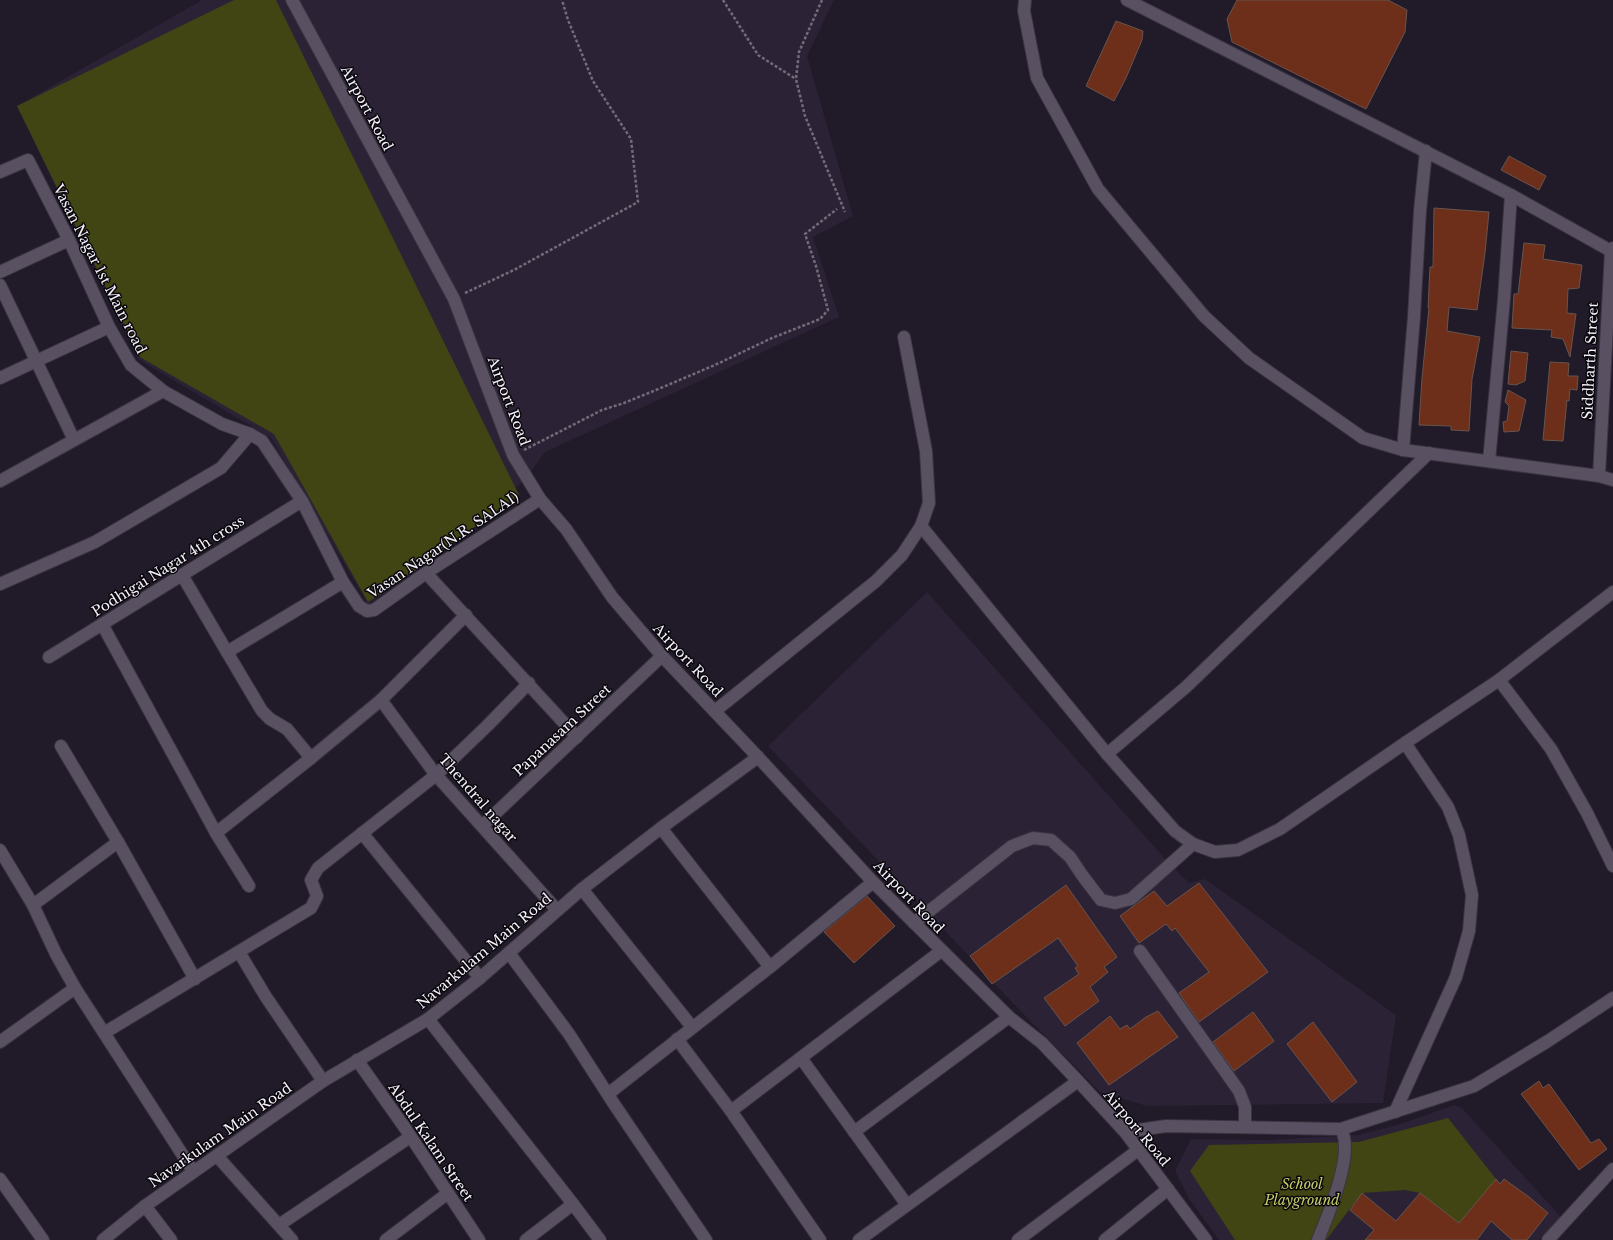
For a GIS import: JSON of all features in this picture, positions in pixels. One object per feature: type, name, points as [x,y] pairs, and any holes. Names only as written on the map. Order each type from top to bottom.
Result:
[{"type":"street","name":"Airport Road","points":[[292,0],[454,299],[513,456],[540,499],[566,529],[612,597],[662,656],[758,757],[873,882],[1009,1017],[1042,1043],[1078,1081],[1124,1132],[1206,1240]]},
{"type":"street","points":[[1025,0],[1024,11],[1037,78],[1098,189],[1204,316],[1249,358],[1363,438],[1403,450],[1599,476],[1613,480]]},
{"type":"street","points":[[1127,0],[1426,151],[1612,250]]},
{"type":"street","points":[[1403,450],[1414,317],[1420,212],[1426,151]]},
{"type":"street","name":"Vasan Nagar 1st Main road","points":[[0,172],[28,160],[69,240],[109,327],[131,365],[163,391],[222,424]]},
{"type":"street","points":[[1489,461],[1504,299],[1511,195]]},
{"type":"street","points":[[0,272],[69,240]]},
{"type":"street","name":"Siddharth Street","points":[[1599,476],[1610,325],[1612,250]]},
{"type":"street","points":[[0,285],[74,440]]},
{"type":"street","points":[[0,378],[109,327]]},
{"type":"street","points":[[715,711],[876,581],[902,555],[921,526],[929,503],[926,451],[904,337]]},
{"type":"street","points":[[0,481],[163,391]]},
{"type":"street","name":"Vasan Nagar(N.R. SALAI)","points":[[222,424],[250,434],[262,442],[302,501],[343,582],[360,606],[367,611],[374,610],[426,573],[540,499]]},
{"type":"street","points":[[0,584],[95,542],[221,468],[250,434]]},
{"type":"street","points":[[1107,754],[1186,687],[1430,453]]},
{"type":"street","name":"Podhigai Nagar 4th cross","points":[[49,657],[302,501]]},
{"type":"street","points":[[921,526],[1107,754],[1175,831],[1193,844],[1215,852],[1238,850],[1280,829],[1499,680],[1613,592]]},
{"type":"street","points":[[426,573],[577,737]]},
{"type":"street","points":[[182,575],[262,711],[270,719],[287,729],[311,758]]},
{"type":"street","points":[[227,652],[343,582]]},
{"type":"street","points":[[216,833],[311,758],[381,700],[466,615]]},
{"type":"street","points":[[102,624],[216,833],[249,886]]},
{"type":"street","name":"Papanasam Street","points":[[482,826],[662,656]]},
{"type":"street","points":[[1499,680],[1551,749],[1587,813],[1613,866]]},
{"type":"street","points":[[104,1033],[311,908],[317,896],[311,880],[318,868],[436,775],[488,725],[528,683]]},
{"type":"street","name":"Thendral nagar","points":[[381,700],[436,775],[557,910]]},
{"type":"street","points":[[1395,1112],[1456,977],[1469,931],[1472,895],[1459,835],[1448,807],[1405,743]]},
{"type":"street","points":[[61,746],[118,842],[195,979]]},
{"type":"street","name":"Navarkulam Main Road","points":[[103,1240],[145,1206],[193,1171],[217,1156],[323,1081],[428,1019],[480,978],[582,889],[661,828],[758,757]]},
{"type":"street","points":[[661,828],[770,967]]},
{"type":"street","points":[[362,833],[480,978]]},
{"type":"street","points":[[914,923],[1012,846],[1033,838],[1051,840],[1070,857],[1101,900],[1115,903],[1131,899],[1193,844]]},
{"type":"street","points":[[33,905],[118,842]]},
{"type":"street","points":[[0,850],[33,905],[56,954],[75,988],[193,1171]]},
{"type":"street","points":[[608,1094],[770,967],[873,882]]},
{"type":"street","points":[[582,889],[692,1027]]},
{"type":"street","points":[[731,1111],[941,951]]},
{"type":"street","points":[[1140,951],[1238,1091],[1245,1107],[1245,1127]]},
{"type":"street","points":[[239,952],[266,998],[323,1081]]},
{"type":"street","points":[[509,953],[569,1034],[706,1240]]},
{"type":"street","points":[[0,1042],[75,988]]},
{"type":"street","points":[[1124,1132],[1166,1126],[1341,1129],[1474,1086],[1548,1041],[1613,998]]},
{"type":"street","points":[[854,1132],[1009,1017]]},
{"type":"street","points":[[428,1019],[600,1240]]},
{"type":"street","points":[[677,1039],[731,1111],[820,1240]]},
{"type":"street","points":[[801,1058],[907,1205]]},
{"type":"street","name":"Abdul Kalam Street","points":[[357,1060],[479,1240]]},
{"type":"street","points":[[860,1240],[1078,1081]]},
{"type":"street","points":[[1318,1240],[1332,1207],[1342,1172],[1345,1140],[1341,1129]]},
{"type":"street","points":[[279,1225],[410,1137]]},
{"type":"street","points":[[1018,1240],[1138,1150]]},
{"type":"street","points":[[217,1156],[292,1240]]},
{"type":"street","points":[[1548,1240],[1613,1169]]},
{"type":"street","points":[[0,1179],[43,1240]]},
{"type":"street","points":[[1105,1240],[1168,1189]]},
{"type":"street","points":[[386,1240],[448,1193]]},
{"type":"street","points":[[526,1240],[573,1204]]},
{"type":"street","points":[[145,1206],[171,1240]]},
{"type":"path","points":[[454,299],[514,270],[638,202],[631,139],[592,81],[562,0]]},
{"type":"path","points":[[723,0],[758,55],[796,79]]},
{"type":"path","points":[[822,0],[799,52],[796,79],[805,116],[845,212]]},
{"type":"path","points":[[513,456],[602,410],[624,403],[716,365],[772,338],[820,319],[828,310],[816,266],[805,234],[837,209]]},
{"type":"shaded area","points":[[202,0],[834,0],[807,56],[853,216],[813,237],[839,317],[545,452],[525,480],[425,567],[368,604],[271,438],[138,359],[17,106]]},
{"type":"shaded area","points":[[927,592],[1169,863],[1189,883],[1205,879],[1396,1015],[1383,1103],[1147,1106],[1100,1092],[1006,996],[923,907],[768,746]]},
{"type":"shaded area","name":"School Playground","points":[[1455,1105],[1462,1108],[1561,1217],[1539,1240],[1219,1240],[1189,1199],[1175,1171],[1191,1139],[1270,1140],[1358,1135],[1400,1124]]},
{"type":"green space","points":[[234,0],[276,0],[519,495],[368,602],[274,434],[140,357],[17,106]]},
{"type":"green space","name":"School Playground","points":[[1448,1118],[1496,1179],[1459,1223],[1420,1193],[1405,1190],[1362,1193],[1326,1240],[1235,1240],[1190,1171],[1209,1145],[1359,1142]]},
{"type":"building","points":[[1237,0],[1388,0],[1407,10],[1405,32],[1366,109],[1232,42],[1227,19]]},
{"type":"building","points":[[1116,21],[1143,31],[1142,40],[1126,78],[1114,101],[1086,86]]},
{"type":"building","points":[[1509,156],[1546,176],[1539,190],[1501,170]]},
{"type":"building","points":[[1434,208],[1489,212],[1477,310],[1449,307],[1447,331],[1480,337],[1472,379],[1469,431],[1451,430],[1451,426],[1419,425],[1429,308],[1430,267],[1433,267]]},
{"type":"building","points":[[1524,243],[1545,245],[1543,259],[1582,265],[1579,288],[1568,289],[1567,313],[1576,314],[1570,357],[1563,339],[1551,337],[1552,330],[1512,328],[1514,294],[1518,294]]},
{"type":"building","points":[[1511,351],[1528,353],[1525,381],[1516,385],[1508,384]]},
{"type":"building","points":[[1550,362],[1569,363],[1568,376],[1578,376],[1577,390],[1570,389],[1569,401],[1567,400],[1563,441],[1543,440]]},
{"type":"building","points":[[1508,390],[1526,400],[1519,431],[1504,432],[1503,422],[1507,421],[1509,406],[1505,402]]},
{"type":"building","points":[[1199,883],[1268,972],[1199,1022],[1179,993],[1209,972],[1175,928],[1172,931],[1166,924],[1139,943],[1120,916],[1154,891],[1167,906]]},
{"type":"building","points":[[1066,885],[1117,957],[1104,967],[1108,972],[1090,987],[1099,1001],[1065,1026],[1044,998],[1079,974],[1075,968],[1078,966],[1058,938],[992,984],[970,956]]},
{"type":"building","points":[[867,896],[895,926],[854,963],[824,932]]},
{"type":"building","points":[[1158,1011],[1178,1037],[1109,1085],[1077,1043],[1110,1016],[1120,1029],[1127,1025],[1130,1029],[1146,1017]]},
{"type":"building","points":[[1253,1012],[1274,1041],[1234,1071],[1213,1042]]},
{"type":"building","points":[[1313,1022],[1357,1082],[1332,1102],[1287,1044]]},
{"type":"building","points":[[1539,1081],[1543,1088],[1549,1084],[1591,1143],[1599,1139],[1607,1149],[1579,1170],[1521,1094]]},
{"type":"building","points":[[1496,1179],[1500,1184],[1504,1179],[1548,1213],[1527,1240],[1512,1240],[1491,1221],[1477,1240],[1365,1240],[1374,1230],[1350,1210],[1362,1193],[1396,1221],[1420,1193],[1459,1223]]}]
